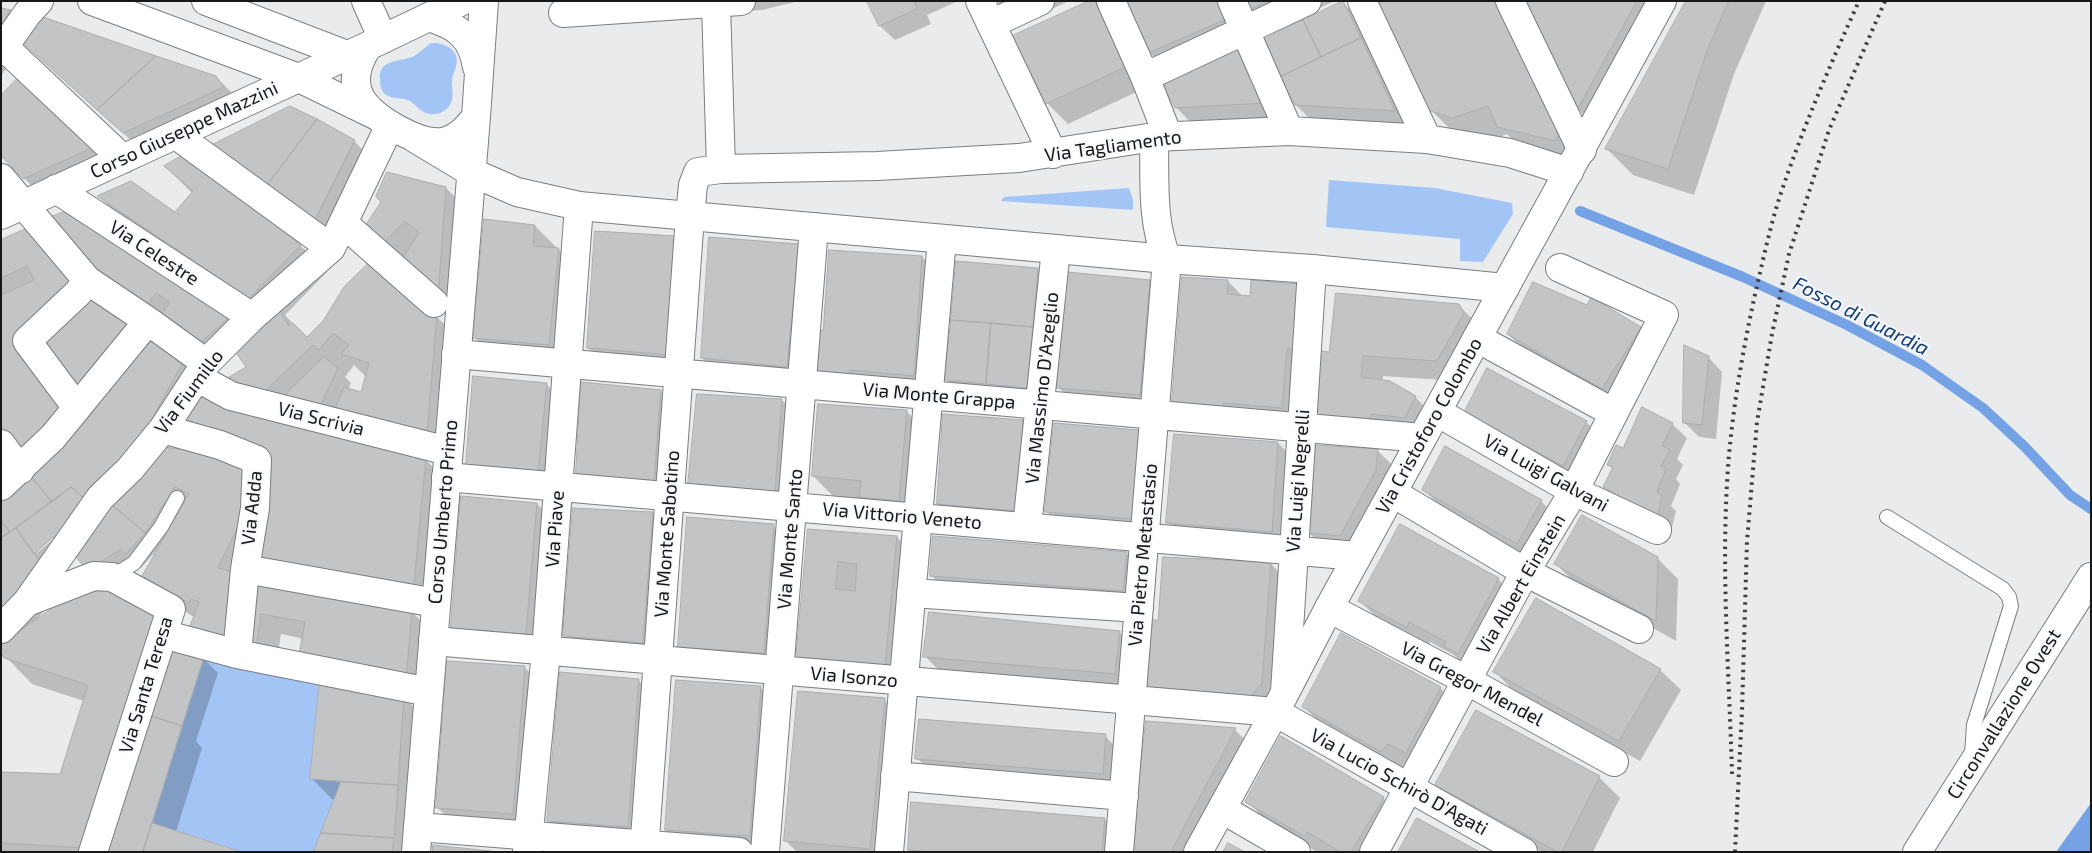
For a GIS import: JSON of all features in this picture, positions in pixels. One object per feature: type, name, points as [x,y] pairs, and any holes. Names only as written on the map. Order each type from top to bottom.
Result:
[{"type":"street","points":[[92,1],[299,78],[382,120],[471,172],[517,192],[579,206],[1167,259],[1312,269],[1504,288]]},
{"type":"street","points":[[206,1],[366,46],[462,1]]},
{"type":"street","points":[[366,1],[366,46],[357,68],[356,85],[361,100],[382,120]]},
{"type":"street","points":[[416,139],[442,142],[458,136],[467,129],[476,117],[484,1]]},
{"type":"street","points":[[1040,1],[985,13],[1053,154]]},
{"type":"street","points":[[1110,1],[1145,77],[1161,137],[1155,204],[1161,244],[1167,259]]},
{"type":"street","points":[[1232,1],[1289,131]]},
{"type":"street","points":[[1145,77],[1307,1]]},
{"type":"street","points":[[1362,1],[1427,139]]},
{"type":"street","points":[[1510,1],[1575,161]]},
{"type":"street","points":[[563,13],[729,2],[721,169]]},
{"type":"street","name":"Via Cristoforo Colombo","points":[[1198,852],[1357,556],[1575,161],[1659,3]]},
{"type":"street","points":[[33,7],[3,49],[123,158]]},
{"type":"street","points":[[429,17],[447,23],[460,32],[469,42],[475,53],[478,73]]},
{"type":"street","name":"Corso Giuseppe Mazzini","points":[[13,210],[366,46]]},
{"type":"street","name":"Corso Umberto Primo","points":[[417,839],[476,117]]},
{"type":"street","name":"Via Fiumillo","points":[[1,629],[27,602],[100,498],[130,468],[163,429],[202,371],[252,317],[331,248],[374,158],[382,120]]},
{"type":"street","name":"Via Tagliamento","points":[[690,216],[693,185],[698,172],[721,169],[877,166],[1019,158],[1161,137],[1289,131],[1427,139],[1510,153],[1575,161]]},
{"type":"street","points":[[176,135],[331,248]]},
{"type":"street","name":"Via Scrivia","points":[[1,178],[13,210],[87,280],[148,321],[231,396],[447,464]]},
{"type":"street","name":"Via Celestre","points":[[56,189],[252,317]]},
{"type":"street","name":"Via Piave","points":[[527,843],[546,651],[579,206]]},
{"type":"street","name":"Via Monte Sabotino","points":[[644,848],[690,216]]},
{"type":"street","points":[[343,223],[434,303]]},
{"type":"street","name":"Via Monte Santo","points":[[765,852],[814,227]]},
{"type":"street","points":[[889,852],[942,239]]},
{"type":"street","name":"Via Massimo D'Azeglio","points":[[1027,527],[1056,249]]},
{"type":"street","name":"Via Pietro Metastasio","points":[[1119,852],[1167,259]]},
{"type":"street","name":"Via Albert Einstein","points":[[1374,852],[1525,572],[1574,491],[1664,314],[1560,268]]},
{"type":"street","name":"Via Luigi Negrelli","points":[[1280,702],[1293,550],[1312,269]]},
{"type":"street","points":[[77,408],[27,341],[78,293],[87,280]]},
{"type":"street","points":[[1,444],[11,478],[53,438],[148,321]]},
{"type":"street","points":[[1477,338],[1614,413]]},
{"type":"street","name":"Via Monte Grappa","points":[[456,354],[1422,438]]},
{"type":"street","name":"Via Luigi Galvani","points":[[1437,412],[1574,491],[1657,530]]},
{"type":"street","name":"Via Adda","points":[[163,429],[220,445],[257,460],[255,508],[245,569],[237,654]]},
{"type":"street","name":"Via Vittorio Veneto","points":[[447,464],[558,487],[1357,556]]},
{"type":"street","points":[[1393,493],[1525,572],[1639,629]]},
{"type":"street","points":[[245,569],[436,603]]},
{"type":"street","points":[[27,602],[94,576],[112,577]]},
{"type":"street","name":"Via Santa Teresa","points":[[93,852],[171,609],[112,577]]},
{"type":"street","name":"Circonvallazione Ovest","points":[[1917,852],[2091,577]]},
{"type":"street","points":[[911,593],[1139,608]]},
{"type":"street","name":"Via Gregor Mendel","points":[[1329,608],[1466,680],[1614,762]]},
{"type":"street","points":[[163,634],[237,654],[429,692]]},
{"type":"street","name":"Via Isonzo","points":[[433,641],[1132,701],[1280,702]]},
{"type":"street","name":"Via Lucio Schirò D'Agati","points":[[1280,702],[1409,786],[1523,852]]},
{"type":"street","points":[[895,776],[1124,796]]},
{"type":"street","points":[[1222,809],[1296,852]]},
{"type":"street","points":[[417,839],[739,852]]},
{"type":"lane","points":[[112,577],[134,563],[161,527],[177,498]]},
{"type":"lane","points":[[1887,517],[2003,590],[2009,597],[2011,606],[1974,725],[1971,768]]},
{"type":"shaded area","points":[[431,43],[441,44],[450,48],[454,51],[457,60],[452,79],[452,100],[444,111],[436,114],[422,111],[407,100],[388,96],[383,91],[380,82],[382,68],[390,63],[412,57]]},
{"type":"shaded area","points":[[1329,180],[1435,188],[1512,203],[1513,214],[1483,262],[1460,261],[1460,239],[1326,227]]},
{"type":"shaded area","points":[[1129,188],[1133,200],[1133,210],[1001,201],[1004,197]]},
{"type":"shaded area","points":[[204,657],[320,680],[310,778],[341,782],[314,852],[242,852],[152,823]]},
{"type":"shaded area","points":[[2091,803],[2091,852],[2056,852]]},
{"type":"building","points":[[867,1],[914,1],[917,9],[879,26]]},
{"type":"building","points":[[1089,1],[1095,1],[1125,67],[1046,104],[1012,36]]},
{"type":"building","points":[[1124,1],[1219,1],[1227,19],[1148,53]]},
{"type":"building","points":[[1244,1],[1267,1],[1248,10]]},
{"type":"building","points":[[1343,1],[1361,38],[1321,57],[1303,20]]},
{"type":"building","points":[[1377,1],[1495,1],[1559,134],[1555,141],[1497,127],[1488,106],[1452,118],[1430,111]]},
{"type":"building","points":[[1526,1],[1637,1],[1577,110]]},
{"type":"building","points":[[1686,1],[1729,1],[1708,48],[1668,169],[1605,149]]},
{"type":"building","points":[[1,8],[11,10],[1,25]]},
{"type":"building","points":[[43,17],[156,56],[97,110],[24,44]]},
{"type":"building","points":[[1303,20],[1321,57],[1280,77],[1263,40]]},
{"type":"building","points":[[1361,38],[1395,111],[1295,105],[1280,77]]},
{"type":"building","points":[[1240,47],[1266,103],[1175,108],[1162,84]]},
{"type":"building","points":[[156,56],[216,76],[224,87],[123,133],[97,110]]},
{"type":"building","points":[[20,76],[92,148],[23,179],[1,156],[1,95]]},
{"type":"building","points":[[290,106],[317,119],[266,187],[212,145]]},
{"type":"building","points":[[317,119],[355,140],[313,224],[266,187]]},
{"type":"building","points":[[185,154],[301,245],[249,298],[97,196],[131,181],[175,212],[193,191],[164,166]]},
{"type":"building","points":[[387,172],[446,187],[438,299],[398,265],[419,233],[405,221],[381,246],[363,229],[381,202],[376,197]]},
{"type":"building","points":[[70,210],[229,317],[198,345],[161,315],[170,302],[156,293],[146,307],[93,272],[48,218]]},
{"type":"building","points":[[484,219],[535,225],[533,246],[559,248],[549,345],[473,338]]},
{"type":"building","points":[[28,228],[76,290],[17,339],[67,407],[21,456],[1,432],[1,295],[34,280],[27,266],[1,278],[1,240]]},
{"type":"building","points":[[595,231],[676,236],[669,355],[587,348]]},
{"type":"building","points":[[709,237],[799,244],[787,367],[701,358]]},
{"type":"building","points":[[829,250],[922,256],[914,376],[850,370],[849,376],[815,372],[818,330],[823,330]]},
{"type":"building","points":[[956,261],[1038,268],[1033,327],[951,320]]},
{"type":"building","points":[[370,262],[437,315],[427,434],[334,411],[344,387],[361,392],[369,363],[341,354],[349,345],[333,333],[319,350],[313,345],[265,391],[226,379],[246,367],[233,348],[262,329],[255,320],[278,306],[289,326],[293,323],[307,337],[323,321],[344,287]]},
{"type":"building","points":[[1067,272],[1150,280],[1140,395],[1057,388]]},
{"type":"building","points":[[1182,277],[1228,280],[1227,294],[1250,296],[1251,280],[1298,284],[1293,349],[1287,349],[1282,408],[1223,403],[1223,407],[1172,402]]},
{"type":"building","points":[[1533,282],[1587,305],[1591,297],[1641,327],[1602,389],[1507,334]]},
{"type":"building","points":[[89,291],[134,324],[78,393],[38,340]]},
{"type":"building","points":[[1336,293],[1459,304],[1464,313],[1437,361],[1363,356],[1361,377],[1390,381],[1416,396],[1405,418],[1371,414],[1370,420],[1313,414],[1319,351],[1329,352]]},
{"type":"building","points":[[951,320],[991,323],[986,384],[945,380]]},
{"type":"building","points":[[991,323],[1033,327],[1027,388],[986,384]]},
{"type":"building","points":[[153,329],[187,355],[140,441],[86,500],[71,487],[52,502],[29,474]]},
{"type":"building","points":[[1684,345],[1709,356],[1702,425],[1683,423]]},
{"type":"building","points":[[324,357],[338,368],[319,408],[284,396]]},
{"type":"building","points":[[1487,368],[1587,421],[1563,466],[1464,413]]},
{"type":"building","points":[[473,376],[547,383],[538,471],[466,465]]},
{"type":"building","points":[[581,382],[661,390],[654,482],[576,475]]},
{"type":"building","points":[[198,394],[279,423],[426,459],[413,594],[254,562],[267,453],[179,423]]},
{"type":"building","points":[[697,394],[782,399],[775,492],[688,485]]},
{"type":"building","points":[[818,404],[907,410],[899,501],[859,497],[861,481],[812,476]]},
{"type":"building","points":[[1642,407],[1673,423],[1662,446],[1670,450],[1661,466],[1666,468],[1657,492],[1662,496],[1657,518],[1603,487],[1613,467],[1607,465],[1616,445],[1623,448]]},
{"type":"building","points":[[943,414],[1023,420],[1018,511],[937,504]]},
{"type":"building","points":[[1054,423],[1139,430],[1133,519],[1045,512]]},
{"type":"building","points":[[1174,434],[1278,442],[1272,532],[1166,523]]},
{"type":"building","points":[[1316,445],[1378,449],[1376,470],[1340,536],[1308,533]]},
{"type":"building","points":[[1445,446],[1542,500],[1517,544],[1422,490]]},
{"type":"building","points":[[163,447],[218,453],[248,463],[243,516],[218,568],[240,574],[226,643],[189,629],[199,602],[191,599],[189,603],[142,576],[189,494],[175,487],[145,533],[108,501]]},
{"type":"building","points":[[29,474],[52,502],[10,532],[1,521],[1,495]]},
{"type":"building","points":[[71,487],[86,500],[57,539],[53,537],[34,554],[16,528]]},
{"type":"building","points":[[461,496],[537,503],[526,634],[451,628]]},
{"type":"building","points":[[108,501],[145,533],[126,554],[120,550],[87,570],[70,550]]},
{"type":"building","points":[[573,508],[653,512],[643,643],[563,636]]},
{"type":"building","points":[[1582,515],[1658,557],[1656,621],[1554,564]]},
{"type":"building","points":[[687,517],[774,524],[764,653],[678,647]]},
{"type":"building","points":[[1,521],[10,532],[1,538]]},
{"type":"building","points":[[1400,524],[1499,578],[1458,654],[1443,646],[1446,642],[1409,622],[1407,628],[1358,601]]},
{"type":"building","points":[[16,528],[42,565],[1,615],[1,538]]},
{"type":"building","points":[[808,529],[897,536],[885,667],[796,659]],"holes":[[[838,562],[857,564],[855,591],[836,589]]]},
{"type":"building","points":[[933,536],[1127,552],[1123,591],[930,576]]},
{"type":"building","points":[[1163,557],[1271,562],[1262,683],[1251,696],[1145,691],[1150,620],[1158,620]]},
{"type":"building","points":[[252,577],[412,611],[406,679],[298,660],[305,622],[261,614],[256,647],[242,645]]},
{"type":"building","points":[[89,583],[160,609],[84,848],[1,843],[1,772],[60,774],[88,685],[4,658],[1,653],[1,644]]},
{"type":"building","points":[[1536,598],[1661,669],[1619,741],[1493,672]]},
{"type":"building","points":[[929,612],[1120,631],[1115,674],[923,657]]},
{"type":"building","points":[[1341,633],[1441,687],[1406,753],[1388,744],[1381,752],[1302,707]]},
{"type":"building","points":[[169,647],[204,657],[182,726],[148,715]]},
{"type":"building","points":[[447,661],[525,666],[513,814],[436,808]]},
{"type":"building","points":[[560,672],[639,679],[628,827],[547,821]]},
{"type":"building","points":[[320,680],[404,694],[398,785],[310,779]]},
{"type":"building","points":[[676,680],[761,686],[750,836],[665,830]]},
{"type":"building","points":[[798,691],[885,698],[870,849],[784,841]]},
{"type":"building","points":[[1476,710],[1600,776],[1562,852],[1558,852],[1435,785]]},
{"type":"building","points":[[148,715],[182,726],[143,852],[105,851]]},
{"type":"building","points":[[919,719],[1106,734],[1103,774],[915,759]]},
{"type":"building","points":[[1146,721],[1236,728],[1171,852],[1132,852]]},
{"type":"building","points":[[1281,736],[1384,797],[1351,852],[1341,852],[1307,832],[1304,836],[1245,802]]},
{"type":"building","points":[[341,782],[398,785],[394,838],[321,833]]},
{"type":"building","points":[[911,802],[1105,818],[1102,852],[932,852],[908,850]]},
{"type":"building","points":[[1417,818],[1480,852],[1398,852]]},
{"type":"building","points":[[152,823],[242,852],[143,852]]},
{"type":"building","points":[[321,833],[394,838],[392,852],[314,852]]},
{"type":"building","points":[[1228,843],[1245,852],[1223,852]]},
{"type":"building","points":[[433,845],[500,852],[433,852]]},
{"type":"waterway","name":"Fosso di Guardia","points":[[1580,211],[1743,277],[1847,325],[1922,365],[1983,408],[2024,446],[2070,495],[2091,509]]},
{"type":"railway","points":[[1732,774],[1725,535],[1729,455],[1740,372],[1756,290],[1778,202],[1809,118],[1859,1]]},
{"type":"railway","points":[[1735,852],[1742,711],[1747,541],[1757,422],[1772,334],[1789,254],[1829,130],[1885,1]]}]
